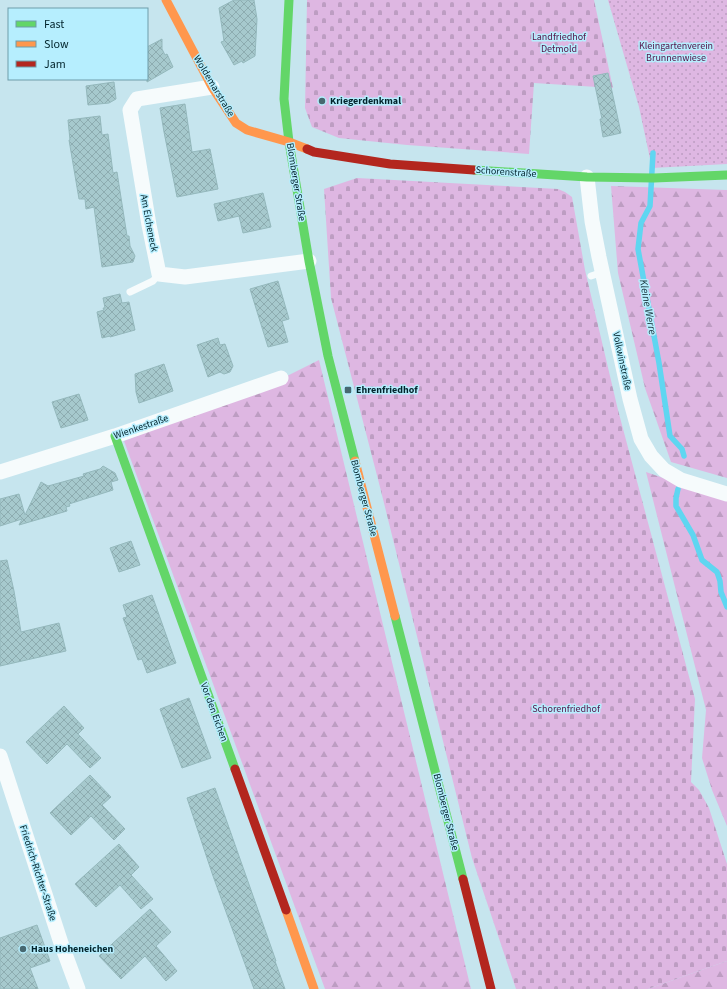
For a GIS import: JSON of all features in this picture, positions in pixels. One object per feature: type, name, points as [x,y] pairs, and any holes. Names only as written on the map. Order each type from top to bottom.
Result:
[{"type":"street","name":"Woldemarstraße","points":[[166,0],[212,87],[236,123],[247,130],[289,142]]},
{"type":"street","name":"Blomberger Straße","points":[[289,0],[284,99],[289,142],[309,261],[328,356],[491,989]]},
{"type":"street","name":"Am Eicheneck","points":[[159,274],[148,225],[130,110],[138,99],[212,87]]},
{"type":"street","name":"Schorenstraße","points":[[289,142],[314,152],[390,164],[587,177],[654,178],[727,175]]},
{"type":"street","name":"Volkwinstraße","points":[[587,177],[597,274],[641,439],[651,456],[664,470],[681,480],[727,494]]},
{"type":"street","points":[[159,274],[185,278],[309,261]]},
{"type":"street","name":"Wienkestraße","points":[[0,472],[115,436],[281,378]]},
{"type":"street","name":"Vor den Eichen","points":[[115,436],[314,989]]},
{"type":"street","name":"Friedrich-Richter-Straße","points":[[0,756],[78,989]]},
{"type":"lane","points":[[130,292],[153,281],[159,274]]},
{"type":"green space","name":"Landfriedhof Detmold","points":[[307,0],[594,0],[613,88],[534,83],[529,154],[407,145],[339,138],[312,127],[305,108]]},
{"type":"green space","name":"Kleingartenverein Brunnenwiese","points":[[608,0],[727,0],[727,164],[652,168],[639,107]]},
{"type":"green space","name":"Schorenfriedhof","points":[[357,178],[558,189],[572,197],[585,270],[618,410],[695,699],[691,782],[699,790],[709,808],[727,864],[727,961],[648,989],[516,989],[472,858],[381,491],[331,298],[324,189]]},
{"type":"green space","points":[[611,186],[727,190],[727,478],[671,462],[645,388],[618,273]]},
{"type":"green space","points":[[319,360],[471,989],[325,989],[124,441],[281,379]]},
{"type":"green space","points":[[646,472],[727,500],[727,826],[712,790],[702,758],[706,710]]},
{"type":"green space","points":[[727,961],[727,989],[648,989]]},
{"type":"building","points":[[234,0],[254,0],[257,19],[255,56],[243,63],[242,61],[234,65],[221,42],[224,41],[219,8]]},
{"type":"building","points":[[162,39],[162,49],[165,55],[167,54],[173,67],[147,82],[148,80],[148,46]]},
{"type":"building","points":[[608,73],[621,133],[603,137],[600,119],[602,119],[593,76]]},
{"type":"building","points":[[114,82],[116,99],[109,103],[88,105],[86,86]]},
{"type":"building","points":[[185,104],[192,152],[210,149],[218,189],[177,197],[160,108]]},
{"type":"building","points":[[100,116],[102,135],[108,134],[113,173],[117,172],[127,236],[129,236],[130,246],[135,256],[133,262],[102,267],[94,207],[86,209],[85,199],[79,199],[69,140],[68,120]]},
{"type":"building","points":[[263,193],[271,227],[243,233],[239,216],[218,221],[214,204]]},
{"type":"building","points":[[278,281],[289,319],[282,321],[288,342],[268,347],[250,289]]},
{"type":"building","points":[[120,294],[122,303],[129,302],[135,330],[102,338],[97,312],[104,310],[103,308],[105,308],[103,298]]},
{"type":"building","points":[[218,338],[220,345],[225,344],[233,366],[230,372],[224,374],[220,372],[208,377],[197,345]]},
{"type":"building","points":[[164,364],[173,391],[139,403],[136,392],[135,374]]},
{"type":"building","points":[[79,394],[88,420],[61,428],[52,402]]},
{"type":"building","points":[[103,466],[115,473],[118,480],[111,482],[113,490],[69,504],[70,506],[66,507],[67,511],[19,525],[22,519],[0,526],[0,499],[19,494],[25,515],[41,482],[48,486],[84,476],[83,474],[100,469]]},
{"type":"building","points":[[131,541],[140,565],[119,572],[110,548]]},
{"type":"building","points":[[7,560],[21,632],[59,623],[66,651],[0,666],[0,561]]},
{"type":"building","points":[[152,595],[176,663],[147,673],[142,659],[138,660],[123,618],[127,617],[123,605]]},
{"type":"building","points":[[189,698],[211,758],[182,768],[160,709]]},
{"type":"building","points":[[64,706],[84,728],[78,734],[101,758],[90,768],[67,744],[47,764],[26,742]]},
{"type":"building","points":[[90,775],[111,797],[102,805],[125,829],[114,840],[91,816],[71,835],[50,813]]},
{"type":"building","points":[[215,788],[285,989],[254,989],[213,876],[187,798]]},
{"type":"building","points":[[119,844],[139,867],[131,875],[153,899],[141,909],[120,885],[96,907],[75,884]]},
{"type":"building","points":[[150,909],[171,932],[156,946],[177,971],[166,981],[145,956],[121,979],[99,956]]},
{"type":"building","name":"Haus Hoheneichen","points":[[37,925],[50,961],[30,968],[38,989],[0,989],[0,938]]},
{"type":"waterway","name":"Kleine Werre","points":[[653,153],[650,206],[641,223],[638,249],[659,363],[670,436],[682,449],[684,456]]},
{"type":"waterway","name":"Kleine Werre","points":[[678,489],[676,506],[693,535],[702,560],[717,572],[721,592],[727,607]]},
{"type":"traffic: fast","points":[[289,0],[284,99],[289,142],[309,261],[328,356],[355,461]]},
{"type":"traffic: fast","points":[[474,170],[587,177],[654,178],[727,175]]},
{"type":"traffic: fast","points":[[115,436],[235,769]]},
{"type":"traffic: fast","points":[[395,616],[463,879]]},
{"type":"traffic: slow","points":[[166,0],[212,87],[236,123],[247,130],[289,142],[307,149]]},
{"type":"traffic: slow","points":[[355,461],[395,616]]},
{"type":"traffic: slow","points":[[286,910],[314,989]]},
{"type":"traffic: jam","points":[[307,149],[314,152],[390,164],[474,170]]},
{"type":"traffic: jam","points":[[235,769],[286,910]]},
{"type":"traffic: jam","points":[[463,879],[491,989]]},
{"type":"place","name":"Kriegerdenkmal","points":[[322,101]]},
{"type":"place","name":"Ehrenfriedhof","points":[[348,390]]},
{"type":"place","name":"Haus Hoheneichen","points":[[23,949]]}]
